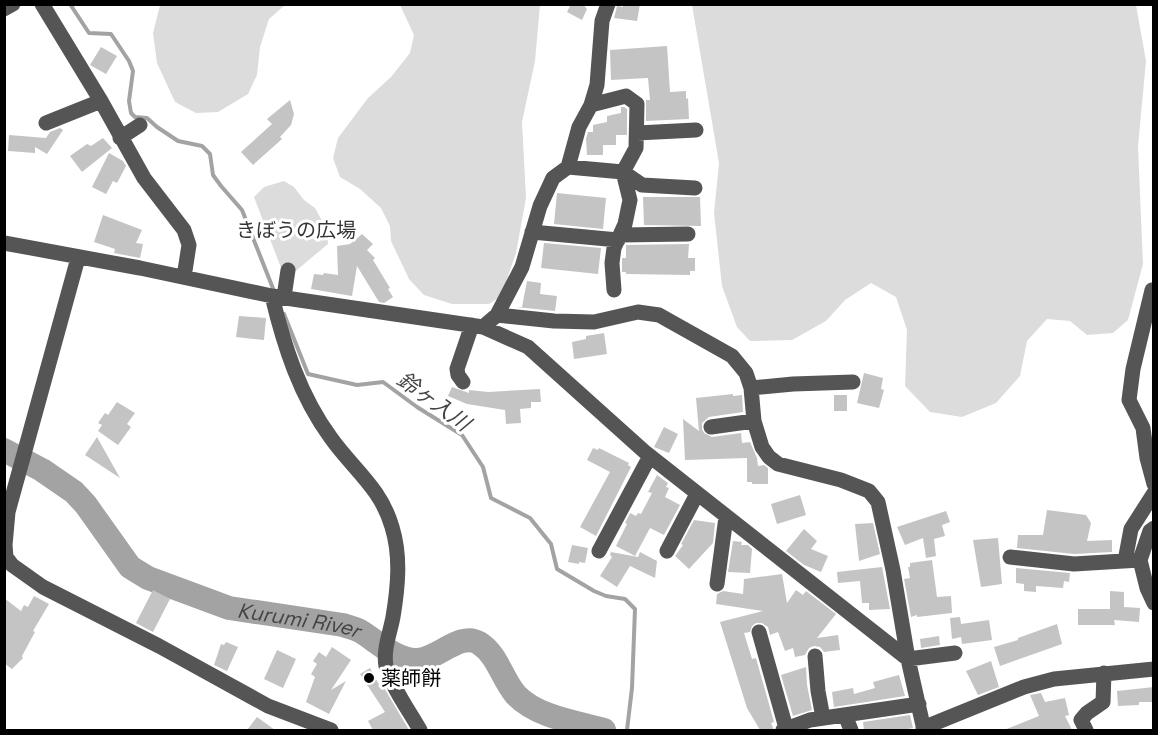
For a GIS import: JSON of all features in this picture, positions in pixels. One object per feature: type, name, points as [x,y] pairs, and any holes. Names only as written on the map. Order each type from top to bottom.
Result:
[{"type":"street","points":[[4,9],[13,4]]},
{"type":"street","points":[[42,4],[148,184],[184,230],[189,245],[184,277]]},
{"type":"street","points":[[463,382],[457,369],[477,326],[497,315],[522,267],[540,206],[553,178],[568,167],[579,127],[591,105],[597,85],[602,21],[608,4]]},
{"type":"street","points":[[591,105],[626,96],[637,104],[636,148],[623,172],[630,200],[612,263],[614,290]]},
{"type":"street","points":[[46,123],[101,101]]},
{"type":"street","points":[[120,138],[140,124]]},
{"type":"street","points":[[637,133],[696,130]]},
{"type":"street","points":[[568,167],[623,172],[642,185],[695,188]]},
{"type":"street","points":[[532,232],[619,238],[688,234]]},
{"type":"street","points":[[4,243],[278,297],[477,326],[528,347],[650,456],[908,659],[955,653]]},
{"type":"street","points":[[78,258],[6,517],[6,557],[12,565],[43,587],[159,646],[268,706],[331,730]]},
{"type":"street","points":[[288,270],[278,297],[279,326],[295,374],[331,438],[375,490],[392,526],[398,554],[398,574],[393,617],[386,644],[386,664],[390,679],[420,730]]},
{"type":"street","points":[[1152,290],[1133,369],[1129,400],[1143,428],[1147,458],[1154,484]]},
{"type":"street","points":[[497,315],[554,321],[594,322],[638,312],[659,315],[732,356],[746,373],[751,388],[754,421],[762,447],[769,457],[778,464],[842,480],[869,491],[878,502],[924,729],[966,709],[1024,687],[1054,679],[1154,669]]},
{"type":"street","points":[[751,388],[853,382]]},
{"type":"street","points":[[711,427],[754,421]]},
{"type":"street","points":[[599,551],[650,456]]},
{"type":"street","points":[[667,550],[697,494]]},
{"type":"street","points":[[1154,494],[1131,529],[1133,560],[1154,603]]},
{"type":"street","points":[[717,584],[726,517]]},
{"type":"street","points":[[1133,560],[1154,528]]},
{"type":"street","points":[[1010,557],[1074,564],[1133,560]]},
{"type":"street","points":[[759,632],[784,729],[823,718],[919,704]]},
{"type":"street","points":[[815,656],[823,718]]},
{"type":"street","points":[[1086,730],[1081,720],[1103,702],[1104,673]]},
{"type":"street","points":[[845,715],[851,730]]},
{"type":"green space","points":[[160,5],[285,5],[269,19],[260,47],[257,75],[248,94],[218,112],[196,113],[175,102],[157,63],[153,33]]},
{"type":"green space","points":[[400,5],[540,5],[535,61],[522,122],[526,198],[516,253],[501,296],[489,304],[452,304],[424,295],[409,279],[391,241],[390,226],[381,208],[360,189],[340,177],[333,158],[338,138],[368,98],[391,77],[410,53],[414,35]]},
{"type":"green space","points":[[692,5],[1136,5],[1146,61],[1138,146],[1143,264],[1128,320],[1113,333],[1087,335],[1070,321],[1047,319],[1027,341],[1020,376],[996,403],[962,417],[930,412],[905,386],[907,330],[896,297],[871,283],[845,300],[826,321],[792,340],[750,341],[737,327],[722,286],[714,213],[719,163]]},
{"type":"green space","name":"きぼうの広場","points":[[284,181],[294,187],[304,200],[315,208],[327,230],[328,244],[292,274],[283,273],[254,197],[264,187]]},
{"type":"building","points":[[571,4],[586,4],[587,9],[582,20],[567,12]]},
{"type":"building","points":[[623,4],[640,4],[637,21],[614,18],[617,6],[623,7]]},
{"type":"building","points":[[667,46],[670,92],[686,91],[689,119],[646,121],[646,100],[650,100],[648,78],[611,80],[610,50]]},
{"type":"building","points":[[101,47],[117,56],[106,74],[90,65]]},
{"type":"building","points":[[290,100],[294,114],[291,125],[280,137],[282,139],[253,165],[241,152],[272,124],[267,119]]},
{"type":"building","points":[[621,107],[627,109],[627,135],[616,135],[616,145],[603,145],[603,155],[587,155],[588,132],[593,132],[593,125],[607,122],[607,116],[621,113]]},
{"type":"building","points":[[60,128],[63,130],[47,154],[35,147],[35,153],[8,151],[9,135],[46,138],[50,132]]},
{"type":"building","points":[[103,138],[112,148],[82,172],[70,156],[87,144],[91,146]]},
{"type":"building","points":[[109,153],[123,161],[126,166],[117,183],[113,181],[106,194],[92,187]]},
{"type":"building","points":[[557,193],[606,198],[603,229],[554,224]]},
{"type":"building","points":[[643,197],[700,197],[701,226],[644,225]]},
{"type":"building","points":[[103,215],[142,230],[136,243],[143,244],[140,258],[114,253],[115,249],[94,242]]},
{"type":"building","points":[[362,234],[373,244],[367,250],[375,258],[373,260],[393,297],[384,303],[379,302],[357,266],[352,296],[311,289],[314,274],[338,275],[337,246],[350,244]]},
{"type":"building","points":[[544,243],[601,248],[598,274],[541,268]]},
{"type":"building","points":[[689,244],[688,258],[695,258],[695,271],[690,271],[690,275],[626,274],[622,272],[622,258],[626,258],[626,245]]},
{"type":"building","points":[[527,281],[541,283],[540,294],[557,296],[555,311],[516,307],[522,307]]},
{"type":"building","points":[[239,316],[266,318],[264,340],[236,337]]},
{"type":"building","points":[[604,333],[607,354],[574,359],[572,342],[586,339],[586,336]]},
{"type":"building","points":[[864,373],[883,378],[881,389],[884,390],[879,408],[857,403]]},
{"type":"building","points":[[452,387],[469,393],[469,390],[488,392],[540,389],[541,402],[531,402],[531,408],[520,409],[521,423],[506,424],[505,410],[467,404],[448,396]]},
{"type":"building","points":[[733,394],[733,396],[742,395],[743,412],[709,417],[702,423],[702,429],[704,433],[712,437],[741,433],[742,443],[750,442],[758,466],[764,465],[768,468],[768,484],[747,482],[747,458],[685,460],[683,419],[699,431],[696,398]]},
{"type":"building","points":[[834,395],[847,395],[847,411],[834,411]]},
{"type":"building","points":[[117,402],[135,413],[127,424],[131,427],[118,445],[98,431],[102,425],[98,423],[105,413],[108,415]]},
{"type":"building","points":[[664,427],[678,434],[669,453],[654,447]]},
{"type":"building","points":[[97,437],[120,478],[85,455]]},
{"type":"building","points":[[593,448],[598,450],[599,448],[629,463],[631,467],[596,536],[580,527],[610,472],[587,460]]},
{"type":"building","points":[[657,475],[668,483],[666,487],[669,488],[665,497],[680,505],[664,535],[650,528],[635,556],[616,546],[630,513],[636,516],[638,513],[641,514],[652,493],[648,492]]},
{"type":"building","points":[[800,495],[806,515],[777,524],[771,504]]},
{"type":"building","points":[[1047,510],[1086,515],[1091,523],[1087,541],[1112,540],[1112,552],[1074,554],[1017,548],[1018,535],[1043,535]]},
{"type":"building","points":[[946,511],[950,522],[942,525],[945,536],[934,539],[936,556],[926,558],[923,538],[905,545],[897,527]]},
{"type":"building","points":[[694,520],[715,523],[713,543],[689,569],[675,556],[683,545],[681,544]]},
{"type":"building","points":[[873,523],[880,554],[859,561],[855,524]]},
{"type":"building","points":[[804,529],[817,541],[811,549],[828,556],[821,572],[804,565],[786,551]]},
{"type":"building","points":[[998,538],[1002,584],[981,587],[973,540]]},
{"type":"building","points":[[733,541],[742,542],[741,545],[748,545],[752,549],[750,573],[728,572]]},
{"type":"building","points":[[572,545],[588,548],[585,563],[568,562]]},
{"type":"building","points":[[611,552],[638,557],[640,552],[657,561],[655,578],[630,566],[617,587],[600,576],[612,557]]},
{"type":"building","points":[[932,560],[937,597],[951,596],[952,613],[911,617],[904,579],[910,578],[908,567],[910,563]]},
{"type":"building","points":[[882,567],[890,609],[869,610],[869,603],[862,603],[860,581],[838,583],[837,572]]},
{"type":"building","points":[[1016,568],[1070,573],[1069,582],[1064,581],[1063,588],[1036,586],[1036,592],[1024,591],[1024,584],[1016,583]]},
{"type":"building","points":[[782,574],[787,603],[796,590],[803,595],[806,591],[836,614],[817,638],[838,635],[840,650],[824,652],[820,647],[814,646],[809,648],[805,655],[795,657],[793,648],[785,651],[778,632],[770,635],[768,627],[762,623],[756,623],[750,632],[744,633],[752,659],[756,658],[774,722],[771,723],[774,730],[760,730],[747,708],[720,622],[763,611],[716,604],[717,594],[723,591],[743,594],[744,579]]},
{"type":"building","points":[[153,590],[170,599],[153,632],[136,623]]},
{"type":"building","points":[[1110,591],[1124,592],[1124,607],[1140,608],[1139,622],[1114,620],[1115,625],[1078,625],[1078,609],[1110,609]]},
{"type":"building","points":[[34,596],[49,604],[33,631],[35,632],[23,658],[12,669],[4,663],[4,598],[21,611],[24,605],[28,607]]},
{"type":"building","points":[[960,617],[961,624],[989,620],[992,640],[962,644],[961,637],[952,639],[950,618]]},
{"type":"building","points":[[1057,624],[1062,644],[1000,666],[994,647]]},
{"type":"building","points":[[939,636],[940,645],[921,648],[920,639]]},
{"type":"building","points":[[226,642],[238,647],[227,671],[214,665],[221,644],[224,645]]},
{"type":"building","points":[[332,647],[351,660],[331,690],[346,681],[329,714],[306,702],[315,677],[311,674],[317,664],[313,661],[319,652],[326,657]]},
{"type":"building","points":[[277,650],[296,659],[283,688],[264,679]]},
{"type":"building","points":[[991,661],[999,687],[978,695],[966,671]]},
{"type":"building","points":[[806,667],[812,710],[793,716],[781,675]]},
{"type":"building","points":[[370,668],[409,730],[373,730],[368,721],[385,712],[360,674]]},
{"type":"building","points":[[899,675],[905,696],[834,707],[832,692],[853,688],[854,694],[875,688],[873,682]]},
{"type":"building","points":[[1154,687],[1154,702],[1118,706],[1117,691]]},
{"type":"building","points":[[1041,693],[1045,702],[1065,698],[1069,715],[1065,716],[1072,730],[1004,730],[1039,716],[1030,695]]},
{"type":"building","points":[[910,715],[913,728],[864,730],[863,722]]},
{"type":"building","points":[[257,717],[275,730],[247,730]]},
{"type":"waterway","name":"鈴ヶ入川","points":[[70,4],[89,33],[111,34],[129,61],[133,71],[129,101],[131,113],[135,117],[147,118],[178,141],[202,146],[210,154],[213,175],[242,210],[274,291]]},
{"type":"waterway","name":"鈴ヶ入川","points":[[284,314],[308,374],[357,385],[383,382],[417,407],[462,435],[483,467],[491,498],[530,518],[551,544],[557,569],[594,591],[606,596],[625,599],[635,609],[632,688],[627,730]]},
{"type":"waterway","name":"Kurumi River","points":[[4,450],[42,470],[74,492],[86,505],[130,567],[148,578],[229,608],[343,625],[360,631],[394,653],[408,659],[424,659],[456,643],[472,640],[491,654],[511,689],[535,709],[557,718],[604,730]]},
{"type":"place","name":"薬師餅","points":[[369,678]]}]
